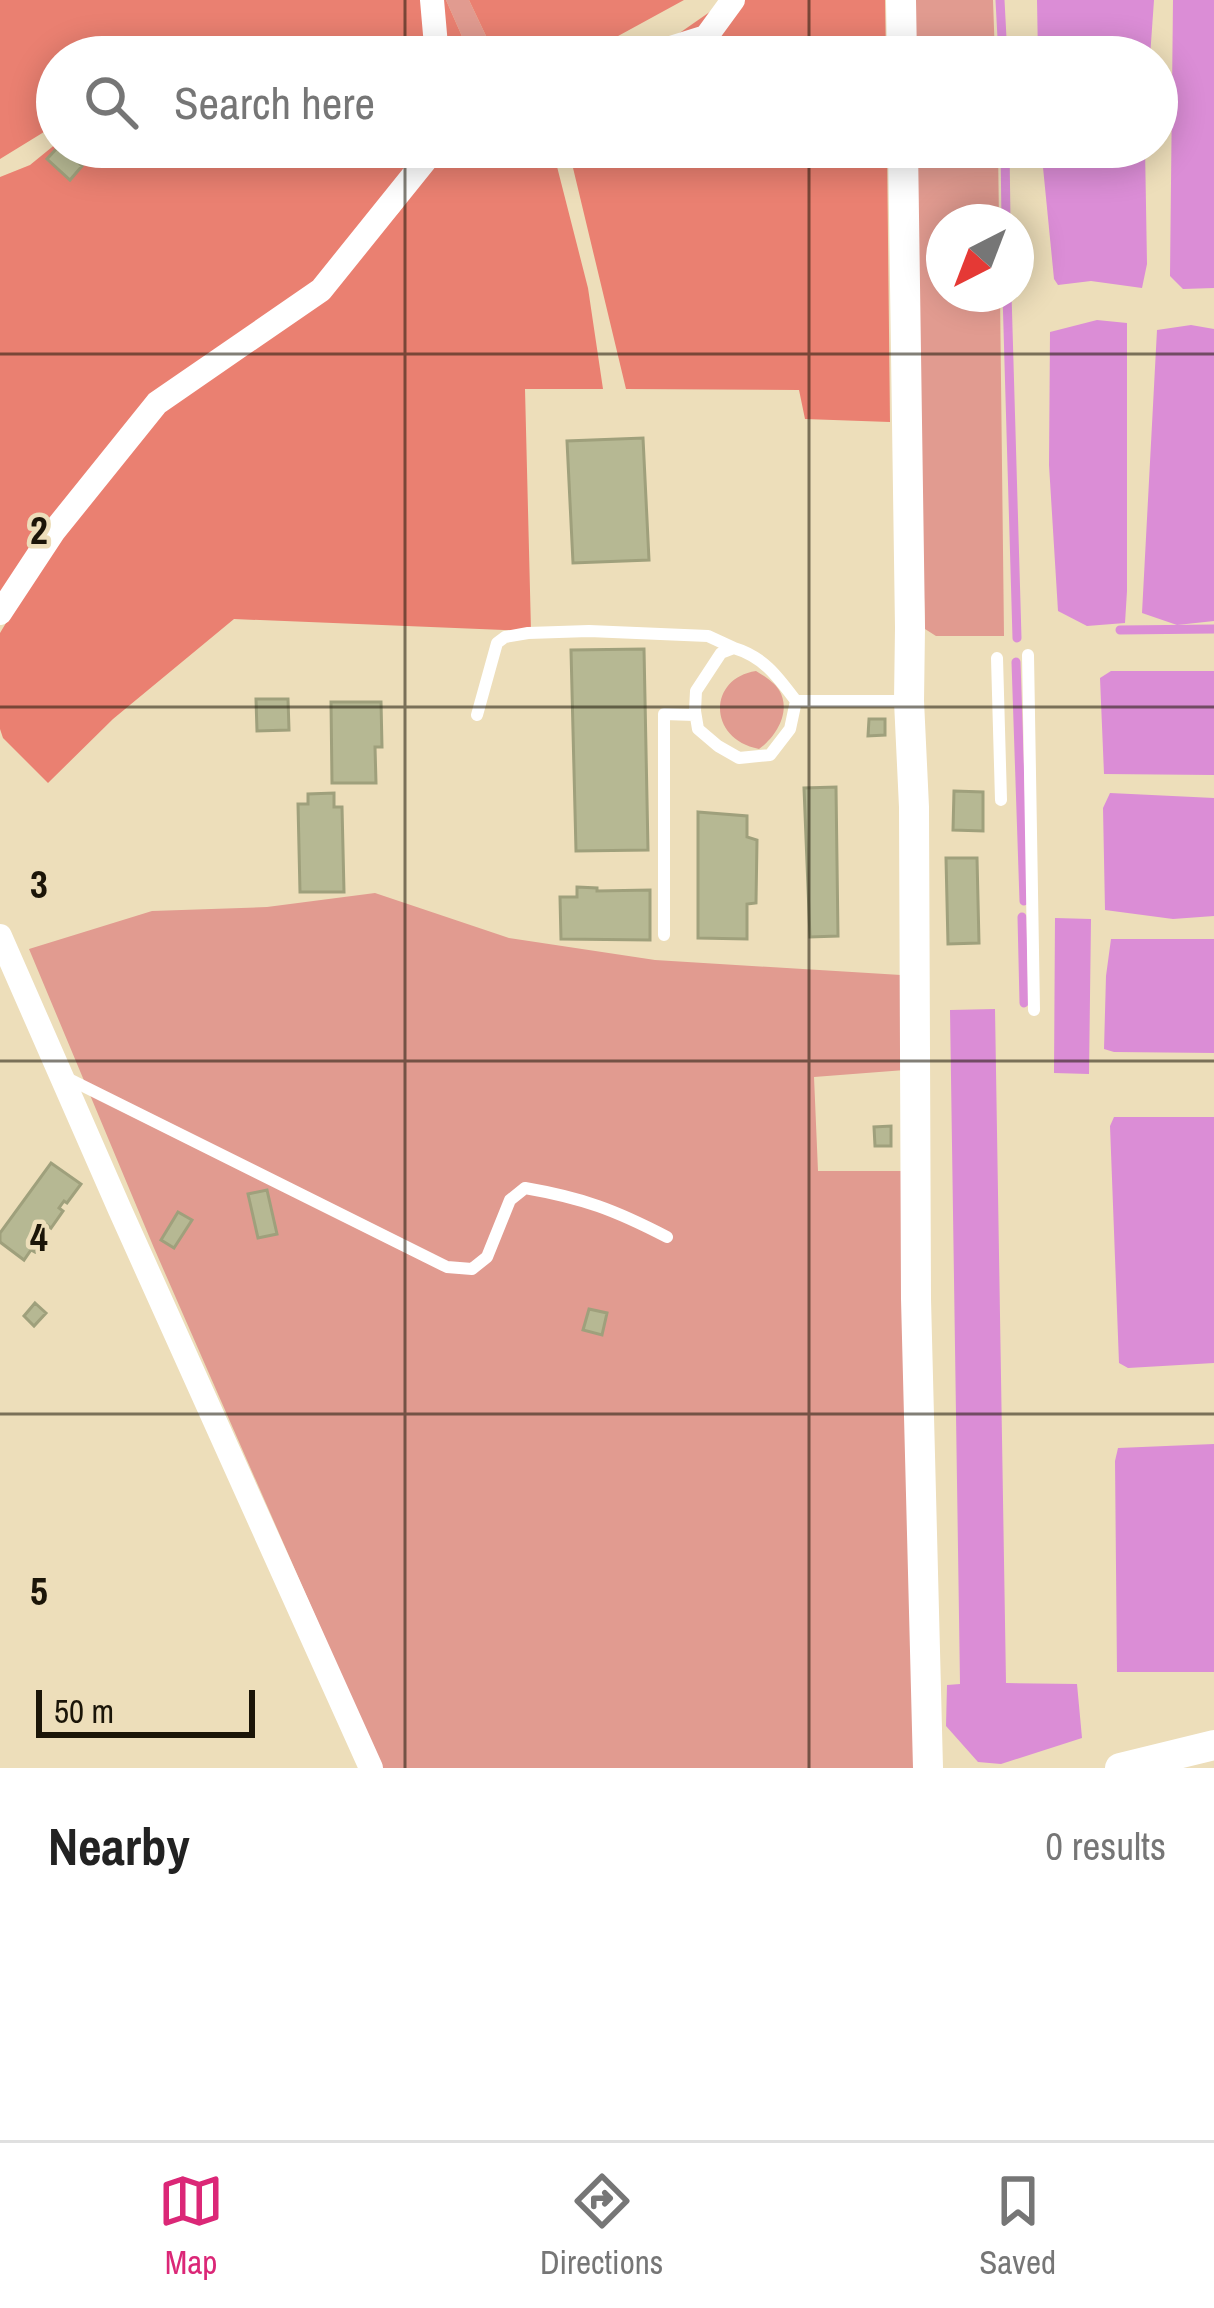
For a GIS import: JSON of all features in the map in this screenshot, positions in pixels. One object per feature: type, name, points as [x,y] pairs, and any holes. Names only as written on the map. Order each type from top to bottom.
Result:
[{"type":"street","points":[[432,0],[435,36]]},
{"type":"street","points":[[707,36],[734,0]]},
{"type":"street","points":[[901,0],[902,36]]},
{"type":"street","points":[[0,613],[54,531],[157,403],[321,290],[419,168]]},
{"type":"street","points":[[903,168],[916,1299],[928,1768]]},
{"type":"street","points":[[0,936],[371,1768]]},
{"type":"street","points":[[1120,1768],[1214,1745]]},
{"type":"lane","points":[[477,715],[497,643],[505,637],[589,631],[708,636],[762,661],[796,701],[790,729],[770,755],[739,758],[698,729],[696,691],[721,653],[734,649]]},
{"type":"lane","points":[[1028,655],[1034,1010]]},
{"type":"lane","points":[[997,658],[1001,800]]},
{"type":"lane","points":[[796,701],[909,701]]},
{"type":"lane","points":[[664,935],[664,714],[695,715]]},
{"type":"lane","points":[[62,1075],[447,1267],[472,1269],[487,1257],[510,1200],[525,1188],[616,1210],[667,1237]]},
{"type":"shaded area","points":[[0,0],[446,0],[462,36],[36,36],[36,137],[0,159]]},
{"type":"shaded area","points":[[446,0],[469,0],[486,36],[462,36]]},
{"type":"shaded area","points":[[469,0],[684,0],[618,36],[486,36]]},
{"type":"shaded area","points":[[722,0],[885,0],[886,36],[675,36]]},
{"type":"shaded area","points":[[908,0],[993,0],[994,36],[909,36]]},
{"type":"shaded area","points":[[1037,0],[1154,0],[1151,36],[1038,36]]},
{"type":"shaded area","points":[[1173,0],[1214,0],[1214,288],[1183,289],[1170,276],[1171,168],[1178,168],[1178,36],[1173,36]]},
{"type":"shaded area","points":[[36,160],[36,168],[405,168],[317,284],[149,399],[0,594],[0,177]]},
{"type":"shaded area","points":[[430,168],[557,168],[588,288],[603,389],[525,389],[531,631],[234,619],[113,719],[48,783],[3,738],[0,729],[0,633],[45,558],[165,404],[319,301],[399,212]]},
{"type":"shaded area","points":[[573,168],[887,168],[890,422],[805,419],[799,390],[626,389]]},
{"type":"shaded area","points":[[911,168],[998,168],[999,204],[926,204],[926,312],[1000,312],[1004,636],[936,636],[925,629]]},
{"type":"shaded area","points":[[1043,168],[1145,168],[1147,264],[1142,288],[1091,281],[1058,285]]},
{"type":"shaded area","points":[[1097,320],[1127,323],[1127,591],[1125,623],[1087,626],[1058,611],[1049,465],[1050,332]]},
{"type":"shaded area","points":[[1191,325],[1214,329],[1214,621],[1177,625],[1142,613],[1157,330]]},
{"type":"shaded area","points":[[756,671],[777,687],[784,706],[776,731],[759,749],[730,734],[720,709],[729,685]]},
{"type":"shaded area","points":[[1111,671],[1214,671],[1214,775],[1104,774],[1100,678]]},
{"type":"shaded area","points":[[1110,793],[1214,798],[1214,916],[1173,919],[1105,910],[1103,808]]},
{"type":"shaded area","points":[[375,893],[509,938],[655,960],[901,975],[905,1070],[814,1077],[818,1171],[902,1171],[916,1768],[382,1768],[29,949],[152,911],[267,907]]},
{"type":"shaded area","points":[[1055,918],[1091,919],[1089,1074],[1054,1073]]},
{"type":"shaded area","points":[[1111,939],[1214,939],[1214,1053],[1104,1049]]},
{"type":"shaded area","points":[[995,1009],[1006,1683],[1077,1684],[1082,1738],[1001,1764],[978,1762],[946,1726],[947,1685],[960,1684],[950,1010]]},
{"type":"shaded area","points":[[1114,1117],[1214,1117],[1214,1363],[1128,1368],[1119,1363],[1110,1126]]},
{"type":"shaded area","points":[[1214,1444],[1214,1672],[1117,1672],[1118,1448]]},
{"type":"building","points":[[57,168],[80,168],[70,180]]},
{"type":"building","points":[[643,438],[649,560],[573,563],[567,441]]},
{"type":"building","points":[[644,649],[648,850],[576,851],[571,650]]},
{"type":"building","points":[[256,699],[288,699],[289,730],[257,731]]},
{"type":"building","points":[[331,702],[381,702],[382,747],[375,747],[376,783],[332,783]]},
{"type":"building","points":[[869,719],[885,719],[885,735],[868,736]]},
{"type":"building","points":[[836,787],[838,936],[810,937],[804,788]]},
{"type":"building","points":[[954,791],[983,792],[983,831],[953,830]]},
{"type":"building","points":[[334,793],[334,807],[342,807],[344,892],[300,892],[298,804],[308,804],[308,794]]},
{"type":"building","points":[[698,812],[747,816],[747,837],[757,840],[756,903],[747,904],[747,939],[698,938]]},
{"type":"building","points":[[946,858],[977,858],[979,943],[948,944]]},
{"type":"building","points":[[577,887],[650,890],[650,940],[561,939],[560,897],[577,897]]},
{"type":"building","points":[[891,1126],[891,1146],[875,1146],[874,1127]]},
{"type":"building","points":[[51,1163],[81,1184],[59,1208],[63,1211],[51,1228],[47,1225],[42,1232],[47,1236],[35,1252],[31,1250],[24,1260],[0,1242],[0,1233]]},
{"type":"building","points":[[267,1190],[277,1234],[258,1238],[248,1194]]},
{"type":"building","points":[[178,1212],[192,1220],[174,1248],[161,1240]]},
{"type":"building","points":[[35,1303],[46,1313],[34,1326],[24,1316]]},
{"type":"building","points":[[589,1309],[607,1313],[602,1335],[583,1330]]},
{"type":"waterway","points":[[1000,0],[1002,36]]},
{"type":"waterway","points":[[1005,168],[1006,204]]},
{"type":"waterway","points":[[1008,312],[1017,638]]},
{"type":"waterway","points":[[1120,630],[1214,629]]},
{"type":"waterway","points":[[1016,662],[1024,901]]},
{"type":"waterway","points":[[1022,917],[1024,1003]]}]
